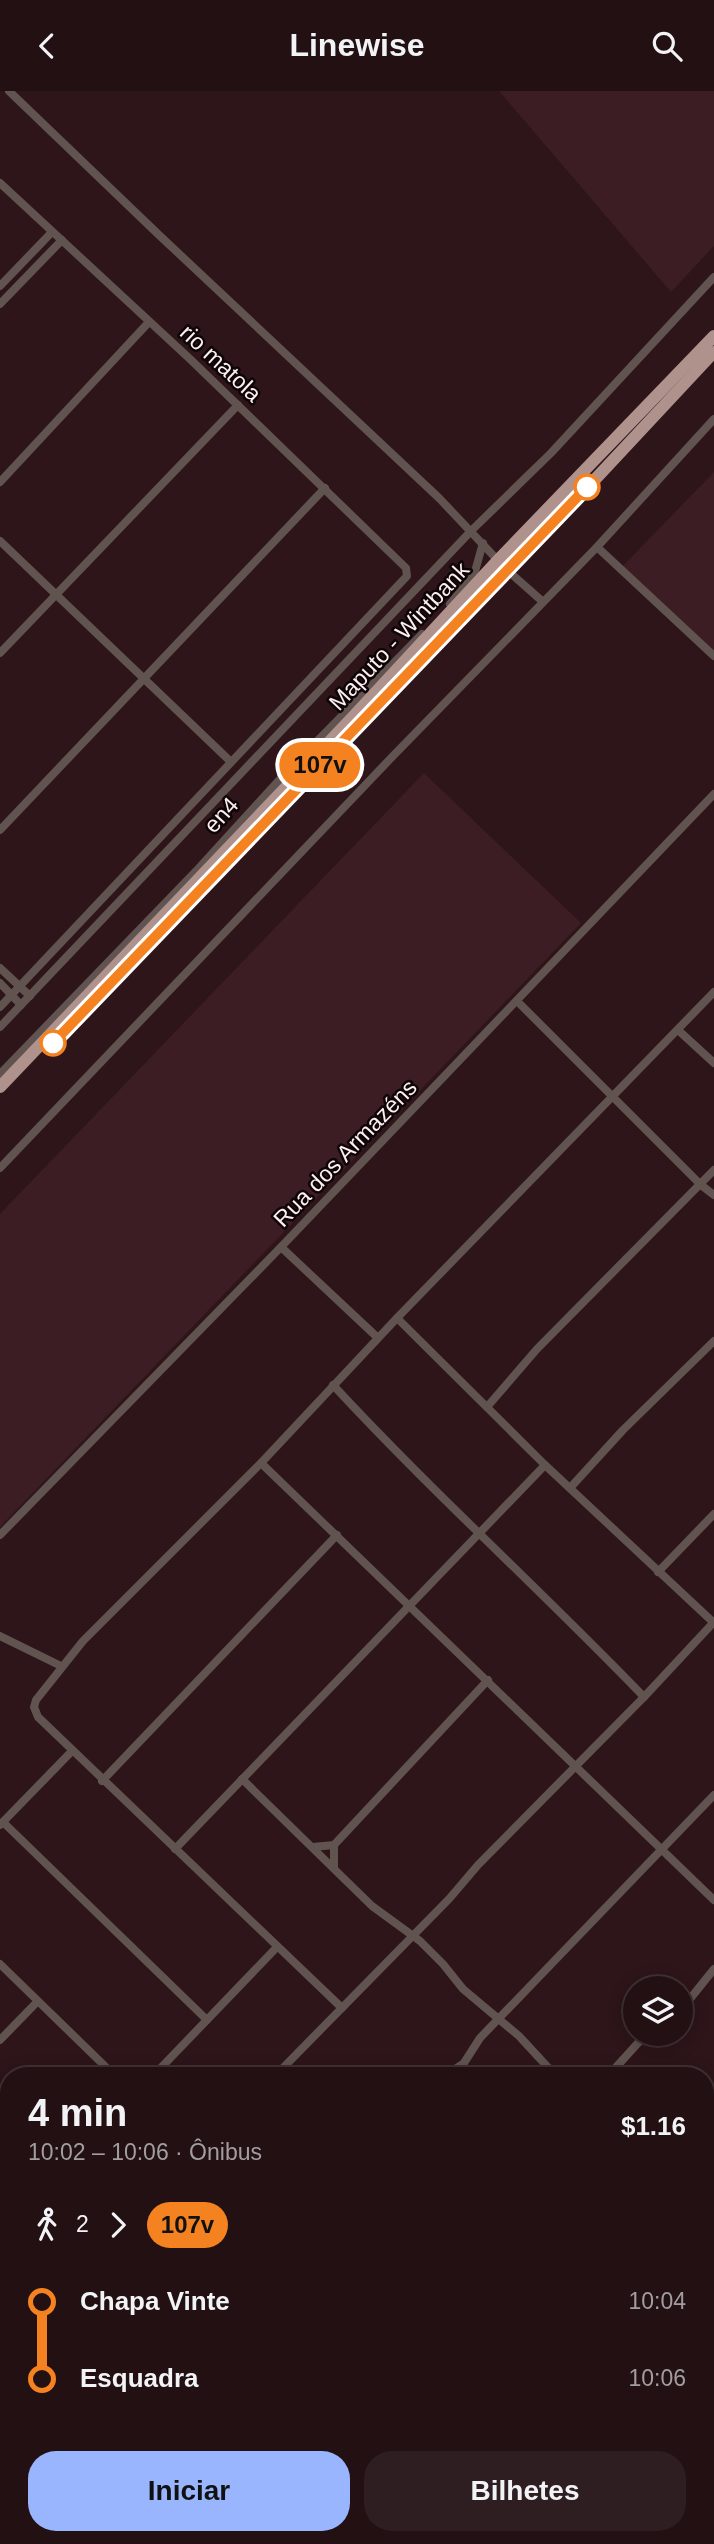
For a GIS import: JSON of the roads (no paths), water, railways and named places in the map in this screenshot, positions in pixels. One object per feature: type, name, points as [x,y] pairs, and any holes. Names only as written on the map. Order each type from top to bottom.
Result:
[{"type":"highway","name":"Maputo - Wintbank","points":[[0,1087],[351,719],[498,560],[714,336]]},
{"type":"highway","name":"Maputo - Wintbank","points":[[0,1099],[714,352]]},
{"type":"street","points":[[9,91],[542,601]]},
{"type":"street","name":"rio matola","points":[[0,183],[238,405],[406,568],[407,576],[231,762]]},
{"type":"street","points":[[0,286],[52,232]]},
{"type":"street","points":[[0,304],[62,240]]},
{"type":"street","points":[[0,1027],[471,531],[551,453],[714,277]]},
{"type":"street","points":[[0,482],[149,322]]},
{"type":"street","points":[[0,653],[238,405]]},
{"type":"street","points":[[0,1168],[542,601],[597,547],[714,419]]},
{"type":"street","points":[[0,830],[325,488]]},
{"type":"street","points":[[0,541],[231,762],[0,1007]]},
{"type":"street","name":"en4","points":[[0,1073],[199,868],[282,777],[442,614],[474,575],[483,543]]},
{"type":"street","points":[[597,547],[714,656]]},
{"type":"street","name":"Rua dos Armazéns","points":[[0,1535],[281,1247],[714,794]]},
{"type":"street","points":[[0,968],[30,996]]},
{"type":"street","points":[[0,983],[21,1005]]},
{"type":"street","points":[[342,2008],[38,1717],[34,1707],[36,1700],[83,1641],[261,1463],[397,1318],[714,992]]},
{"type":"street","points":[[517,1002],[714,1195]]},
{"type":"street","points":[[678,1030],[714,1063]]},
{"type":"street","points":[[487,1407],[537,1349],[714,1170]]},
{"type":"street","points":[[281,1247],[378,1338]]},
{"type":"street","points":[[284,2067],[714,1622],[545,1465],[397,1318]]},
{"type":"street","points":[[570,1488],[623,1430],[714,1341]]},
{"type":"street","points":[[333,1385],[644,1697]]},
{"type":"street","points":[[261,1463],[714,1900]]},
{"type":"street","points":[[175,1849],[545,1465]]},
{"type":"street","points":[[658,1572],[714,1514]]},
{"type":"street","points":[[102,1781],[337,1535]]},
{"type":"street","points":[[0,1636],[61,1666]]},
{"type":"street","points":[[334,1868],[334,1846],[488,1680]]},
{"type":"street","points":[[72,1751],[1,1823],[207,2021]]},
{"type":"street","points":[[242,1779],[384,1917],[412,1935],[443,1964],[463,1989],[519,2036],[548,2067]]},
{"type":"street","points":[[460,2067],[471,2048],[714,1795]]},
{"type":"street","points":[[313,1847],[334,1846]]},
{"type":"street","points":[[162,2067],[277,1947]]},
{"type":"street","points":[[0,1964],[106,2067]]},
{"type":"street","points":[[693,1995],[714,1969]]},
{"type":"street","points":[[0,2040],[37,2002]]},
{"type":"street","points":[[616,2067],[635,2046]]}]
